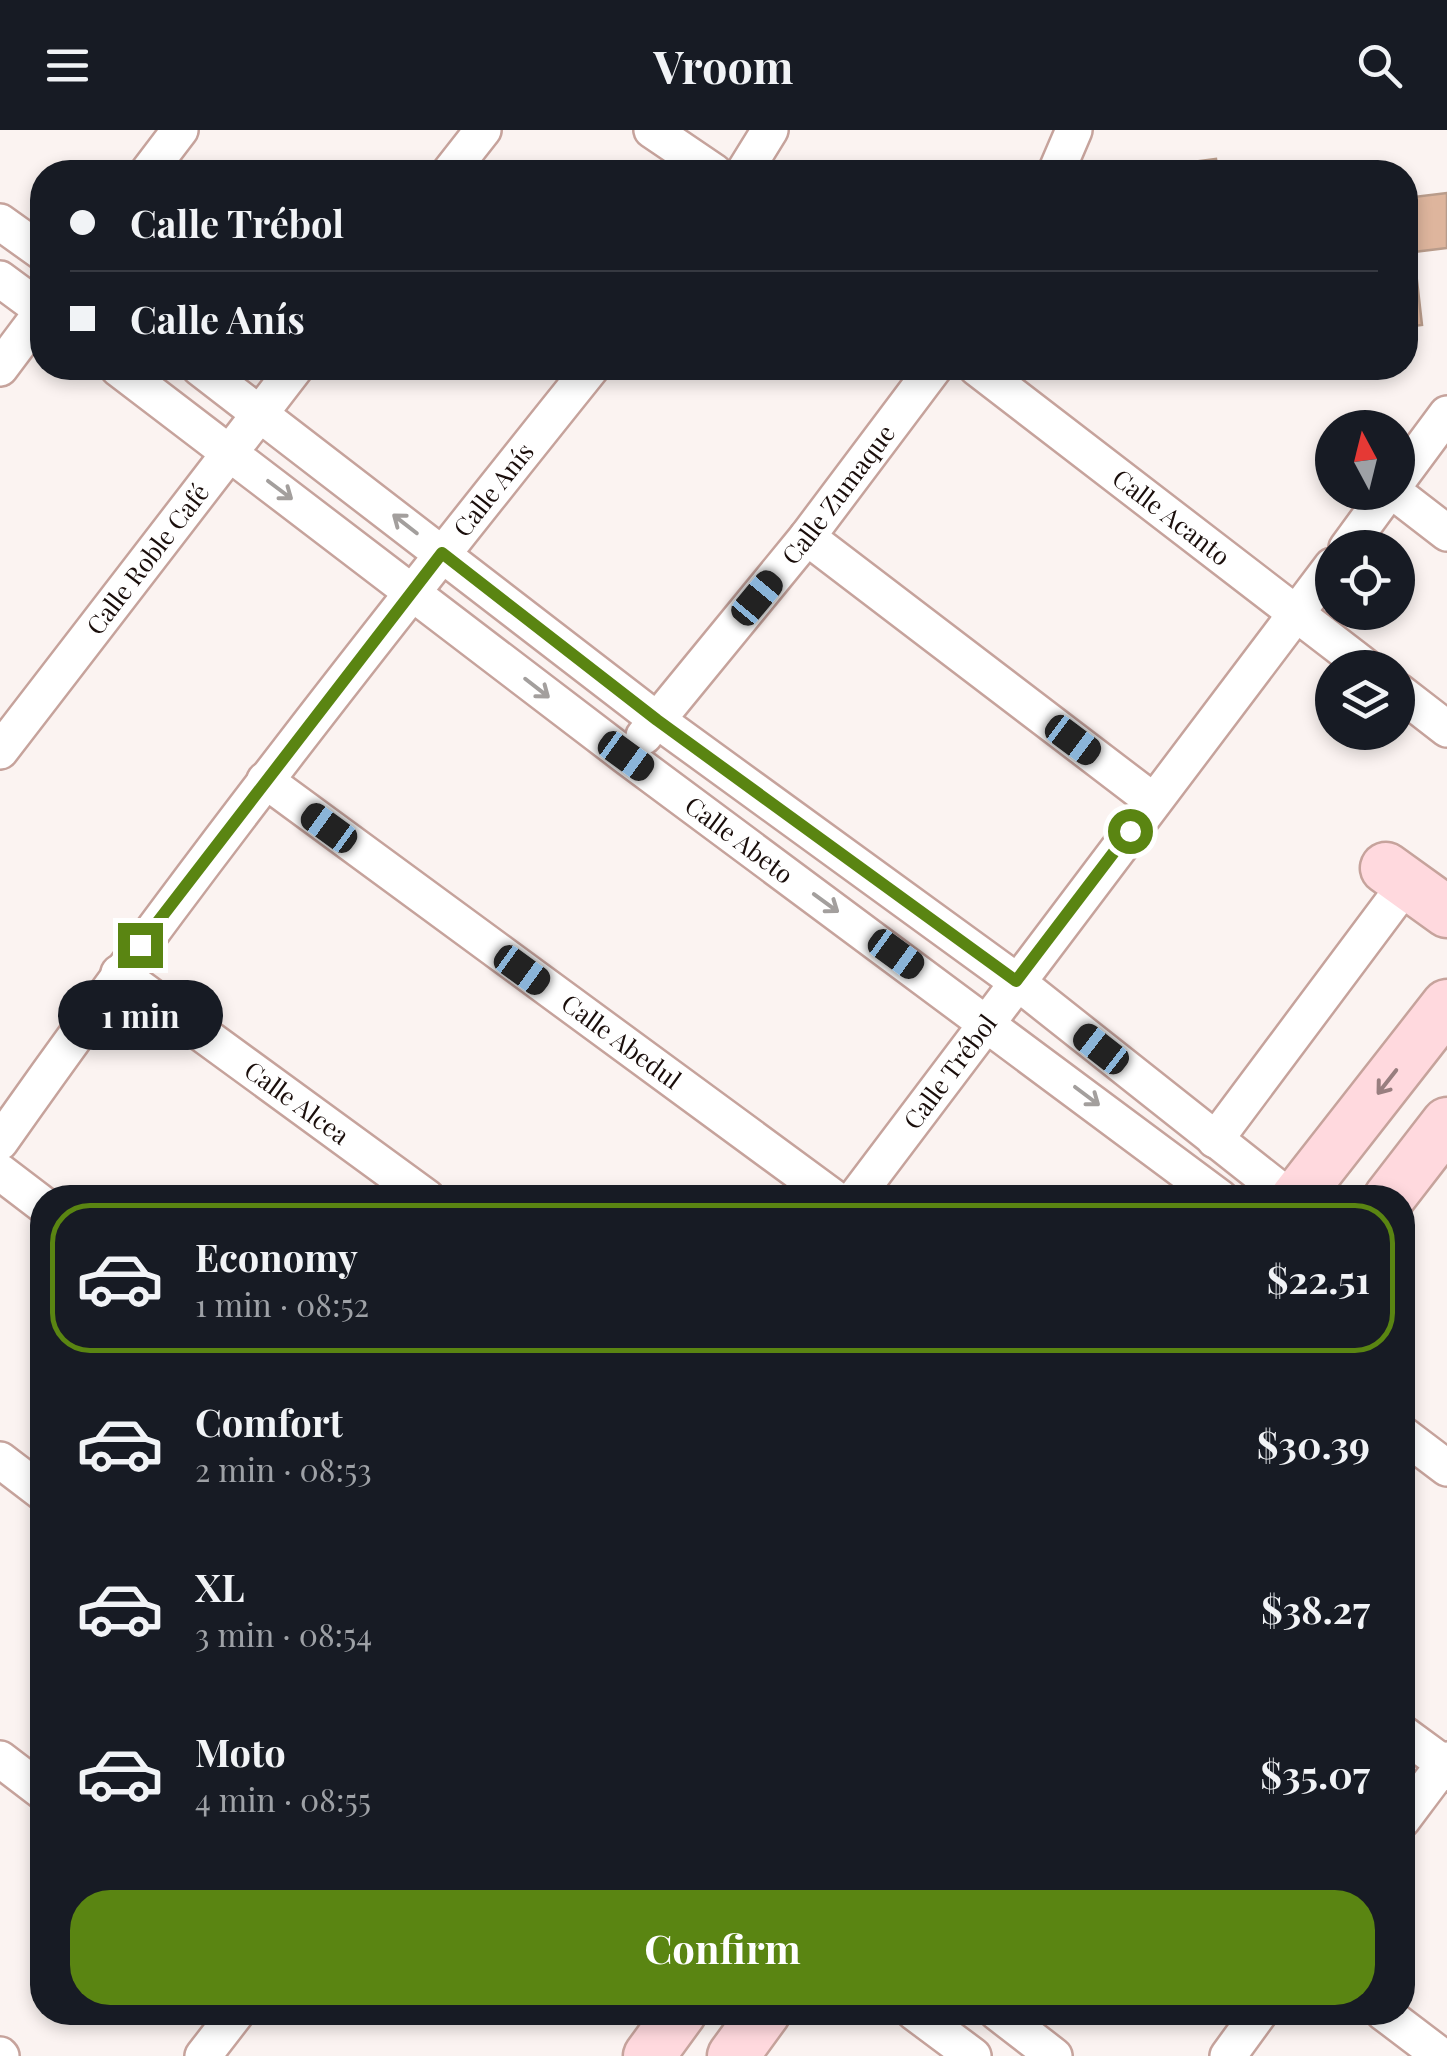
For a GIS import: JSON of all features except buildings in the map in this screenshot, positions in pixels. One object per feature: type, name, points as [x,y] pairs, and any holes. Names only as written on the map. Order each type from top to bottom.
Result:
[{"type":"main road","points":[[1396,876],[1447,912]]},
{"type":"main road","points":[[1303,1185],[1447,1005]]},
{"type":"main road","points":[[1399,1185],[1445,1130]]},
{"type":"main road","points":[[649,2056],[672,2025]]},
{"type":"main road","points":[[733,2056],[756,2025]]},
{"type":"street","points":[[157,160],[180,130]]},
{"type":"street","points":[[459,160],[483,130]]},
{"type":"street","points":[[652,130],[696,160]]},
{"type":"street","points":[[751,160],[770,130]]},
{"type":"street","points":[[1061,160],[1074,130]]},
{"type":"street","points":[[0,222],[30,243]]},
{"type":"street","points":[[0,278],[30,302]]},
{"type":"street","points":[[0,368],[30,327]]},
{"type":"street","name":"Calle Abeto","points":[[134,380],[626,756],[1203,1185]]},
{"type":"street","name":"Calle Abeto","points":[[216,380],[657,720],[1016,981],[1276,1185]]},
{"type":"street","name":"Calle Roble Café","points":[[0,751],[285,380]]},
{"type":"street","name":"Calle Anís","points":[[0,1142],[119,972],[265,780],[581,380]]},
{"type":"street","name":"Calle Zumaque","points":[[626,756],[808,537],[925,380]]},
{"type":"street","name":"Calle Acanto","points":[[993,380],[1344,650]]},
{"type":"street","points":[[1415,457],[1447,414]]},
{"type":"street","points":[[1361,530],[1377,510]]},
{"type":"street","points":[[1415,510],[1447,533]]},
{"type":"street","points":[[808,537],[1153,802]]},
{"type":"street","name":"Calle Trébol","points":[[864,1185],[1315,589]]},
{"type":"street","points":[[1415,704],[1447,729]]},
{"type":"street","name":"Calle Abedul","points":[[265,780],[816,1185]]},
{"type":"street","points":[[1215,1140],[1396,876]]},
{"type":"street","name":"Calle Alcea","points":[[119,972],[409,1185]]},
{"type":"street","points":[[0,1172],[30,1195]]},
{"type":"street","points":[[1415,1444],[1447,1468]]},
{"type":"street","points":[[0,1460],[30,1483]]},
{"type":"street","points":[[1415,1743],[1446,1763],[1415,1803]]},
{"type":"street","points":[[0,1758],[30,1782]]},
{"type":"street","points":[[203,2056],[227,2025]]},
{"type":"street","points":[[931,2025],[973,2056]]},
{"type":"street","points":[[1014,2025],[1054,2056]]},
{"type":"street","points":[[1228,2056],[1251,2025]]},
{"type":"street","points":[[1400,2025],[1441,2056]]},
{"type":"route","points":[[140,945],[442,553],[657,720],[1016,981],[1130,831]]}]
